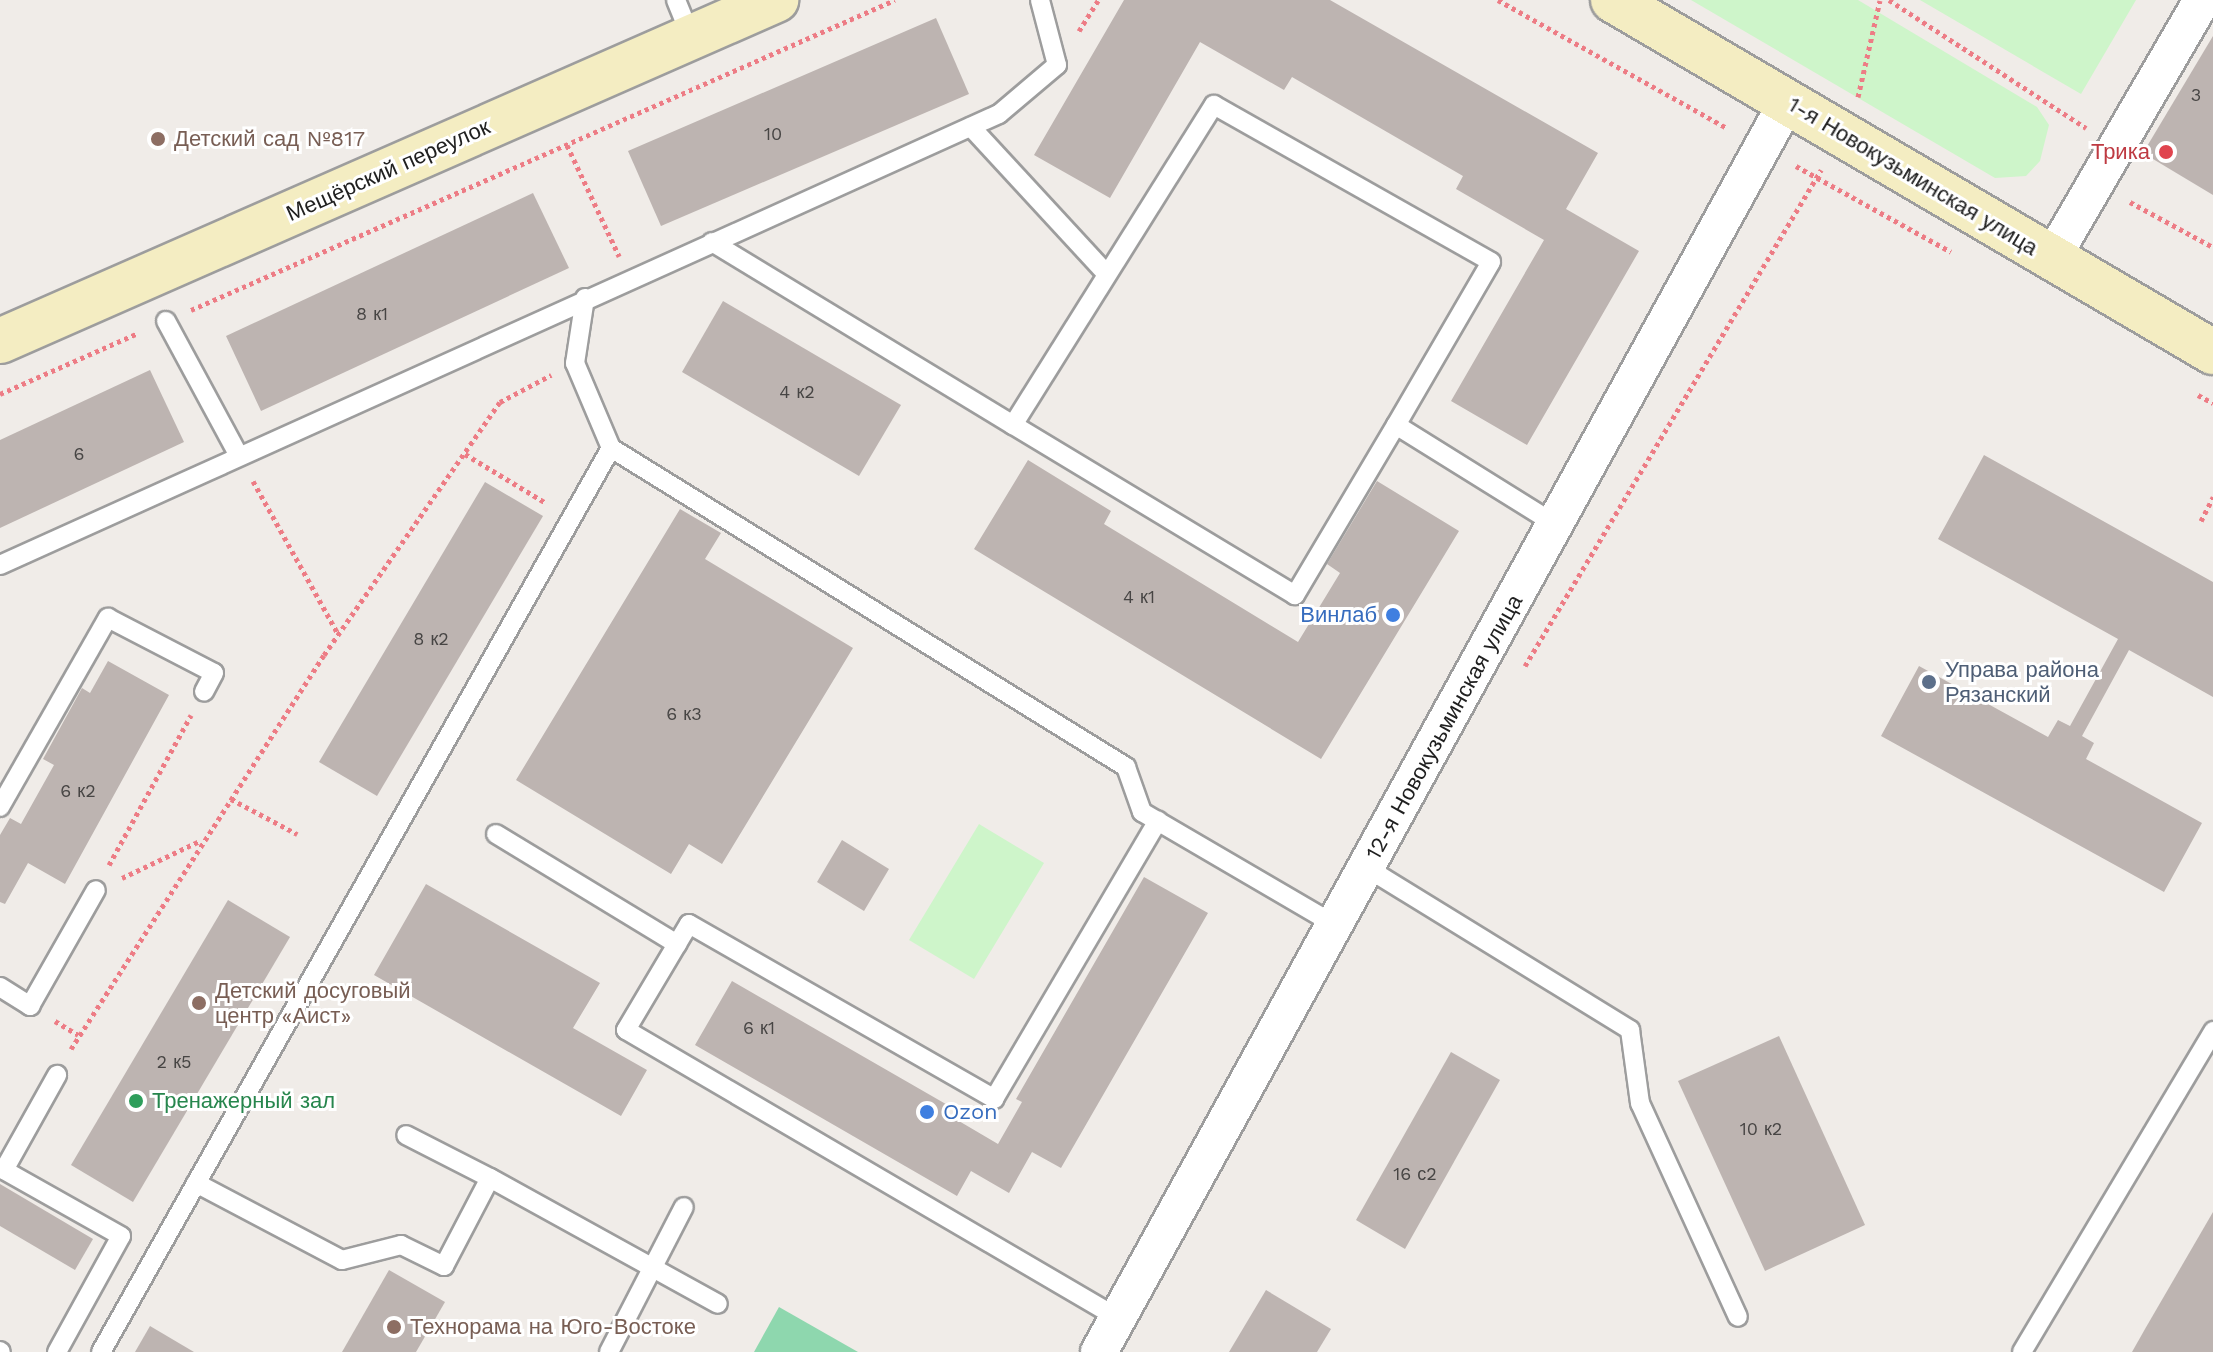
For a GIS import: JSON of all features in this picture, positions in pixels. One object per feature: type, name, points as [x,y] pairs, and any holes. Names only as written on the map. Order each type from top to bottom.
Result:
[{"type":"street","name":"Мещёрский переулок","points":[[0,341],[683,19],[776,0]]},
{"type":"street","name":"1-я Новокузьминская улица","points":[[1613,0],[2213,352]]},
{"type":"street","points":[[2052,258],[2202,0]]},
{"type":"street","name":"12-я Новокузьминская улица","points":[[1099,1352],[1787,102]]},
{"type":"lane","points":[[0,565],[585,298],[999,114],[1057,65],[1040,0]]},
{"type":"lane","points":[[712,242],[1013,425],[1295,595],[1491,262],[1214,105],[1105,272],[1013,425]]},
{"type":"lane","points":[[971,127],[1105,272]]},
{"type":"lane","points":[[585,298],[575,363],[611,448],[1126,767],[1142,812],[1335,925]]},
{"type":"lane","points":[[166,321],[239,456]]},
{"type":"lane","points":[[1396,425],[1555,524]]},
{"type":"lane","points":[[101,1352],[611,448]]},
{"type":"lane","points":[[0,807],[108,618],[214,673],[204,692]]},
{"type":"lane","points":[[1118,1318],[626,1030],[689,924],[994,1099],[1158,821]]},
{"type":"lane","points":[[496,834],[677,944]]},
{"type":"lane","points":[[1367,868],[1630,1030],[1640,1103],[1738,1317]]},
{"type":"lane","points":[[0,987],[30,1006],[96,890]]},
{"type":"lane","points":[[2022,1352],[2213,1031]]},
{"type":"lane","points":[[57,1075],[4,1170],[121,1236],[57,1352]]},
{"type":"lane","points":[[406,1135],[718,1304]]},
{"type":"lane","points":[[196,1183],[342,1260],[401,1245],[444,1266],[490,1178]]},
{"type":"lane","points":[[609,1352],[684,1207]]},
{"type":"path","points":[[0,394],[895,0]]},
{"type":"path","points":[[1857,105],[1880,0]]},
{"type":"path","points":[[1889,0],[2116,147],[2111,191],[2213,247]]},
{"type":"path","points":[[567,145],[629,279]]},
{"type":"path","points":[[78,1035],[338,634],[500,402],[575,363]]},
{"type":"path","points":[[465,454],[572,518]]},
{"type":"path","points":[[239,456],[338,634]]},
{"type":"path","points":[[2201,521],[2213,497]]},
{"type":"path","points":[[96,890],[204,692]]},
{"type":"path","points":[[231,799],[297,834]]},
{"type":"path","points":[[96,890],[202,840]]},
{"type":"green space","points":[[1691,0],[1858,0],[2037,107],[2049,125],[2040,161],[2026,176],[1995,178]]},
{"type":"green space","points":[[1920,0],[2136,0],[2081,94]]},
{"type":"green space","points":[[979,824],[1044,863],[974,979],[909,940]]},
{"type":"green space","points":[[779,1307],[858,1352],[754,1352]]},
{"type":"building","points":[[1124,0],[1330,0],[1598,153],[1566,209],[1639,251],[1527,445],[1451,401],[1544,240],[1456,189],[1463,176],[1292,77],[1284,90],[1200,42],[1110,198],[1034,155]]},
{"type":"building","points":[[936,18],[969,94],[661,226],[628,151]]},
{"type":"building","points":[[2213,36],[2213,195],[2143,153]]},
{"type":"building","points":[[533,193],[569,268],[261,411],[226,336]]},
{"type":"building","points":[[723,301],[901,405],[859,476],[682,372]]},
{"type":"building","points":[[150,370],[184,442],[0,528],[0,440]]},
{"type":"building","name":"Управа района Рязанский","points":[[1984,455],[2213,582],[2213,697],[2129,650],[2082,736],[2094,743],[2086,759],[2202,823],[2164,892],[1881,736],[1919,666],[2048,737],[2058,720],[2070,726],[2118,639],[1938,539]]},
{"type":"building","points":[[1028,460],[1111,511],[1104,524],[1298,642],[1340,573],[1327,564],[1377,481],[1459,531],[1321,759],[974,549]]},
{"type":"building","points":[[485,482],[543,516],[377,796],[319,762]]},
{"type":"building","points":[[680,509],[721,533],[705,559],[853,648],[722,864],[689,844],[671,874],[516,780]]},
{"type":"building","points":[[108,661],[169,695],[65,884],[28,863],[5,904],[0,902],[0,835],[10,818],[21,824],[54,765],[43,759],[82,688],[90,693]]},
{"type":"building","points":[[842,840],[889,869],[864,911],[817,882]]},
{"type":"building","points":[[1144,877],[1208,913],[1061,1168],[1032,1152],[1009,1193],[971,1171],[957,1196],[695,1045],[732,981],[951,1107],[947,1114],[998,1144],[1022,1102],[1016,1099]]},
{"type":"building","points":[[426,884],[600,983],[573,1028],[647,1070],[621,1116],[374,975]]},
{"type":"building","points":[[228,900],[290,937],[133,1202],[71,1165]]},
{"type":"building","points":[[1779,1036],[1865,1225],[1765,1271],[1678,1081]]},
{"type":"building","points":[[1451,1052],[1500,1080],[1405,1249],[1356,1220]]},
{"type":"building","points":[[0,1184],[93,1239],[75,1270],[0,1226]]},
{"type":"building","points":[[2213,1212],[2213,1352],[2132,1352],[2145,1329]]},
{"type":"building","name":"Технорама на Юго-Востоке","points":[[389,1270],[445,1302],[416,1352],[342,1352]]},
{"type":"building","points":[[1266,1290],[1331,1329],[1317,1352],[1229,1352]]},
{"type":"building","points":[[150,1326],[194,1352],[135,1352]]},
{"type":"place","name":"Детский сад №817","points":[[158,139]]},
{"type":"place","name":"Трика","points":[[2166,152]]},
{"type":"place","name":"Винлаб","points":[[1393,615]]},
{"type":"place","name":"Управа района Рязанский","points":[[1929,682]]},
{"type":"place","name":"Детский досуговый центр «Аист»","points":[[199,1003]]},
{"type":"place","name":"Тренажерный зал","points":[[136,1101]]},
{"type":"place","name":"Ozon","points":[[927,1112]]},
{"type":"place","name":"Технорама на Юго-Востоке","points":[[394,1327]]}]
